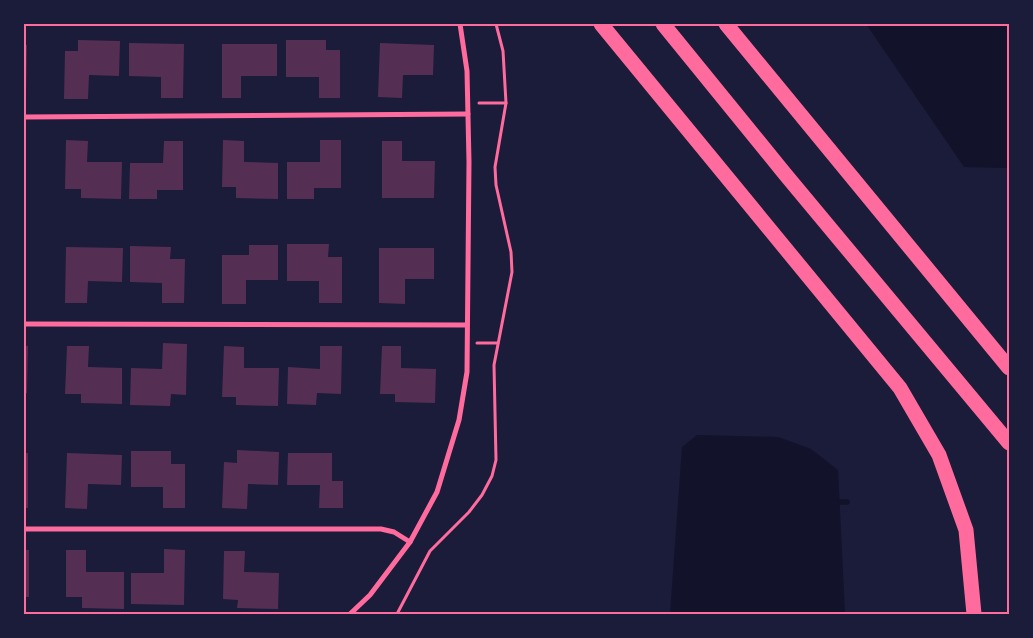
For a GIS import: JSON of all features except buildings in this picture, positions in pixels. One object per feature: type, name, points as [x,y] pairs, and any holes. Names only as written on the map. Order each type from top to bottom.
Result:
[{"type":"highway","points":[[601,24],[900,388],[939,456],[966,530],[974,614]]},
{"type":"highway","points":[[663,24],[1009,443]]},
{"type":"highway","points":[[726,24],[1009,368]]},
{"type":"street","points":[[350,614],[370,595],[410,542],[437,492],[459,420],[467,372],[468,114],[467,71],[460,24]]},
{"type":"street","points":[[24,117],[468,114]]},
{"type":"street","points":[[24,324],[466,325]]},
{"type":"street","points":[[24,529],[381,529],[394,532],[410,542]]},
{"type":"path","points":[[396,614],[426,556],[451,528],[469,512],[482,495],[492,476],[496,460],[494,365],[512,272],[512,252],[496,184],[495,167],[506,103],[503,51],[496,24]]},
{"type":"path","points":[[468,104],[506,103]]},
{"type":"path","points":[[466,343],[498,343]]},
{"type":"shaded area","points":[[866,24],[1009,24],[1009,168],[964,167]]},
{"type":"shaded area","points":[[697,435],[778,437],[811,449],[838,470],[845,614],[670,614],[682,447]]},
{"type":"waterway","points":[[840,502],[847,502]]}]
